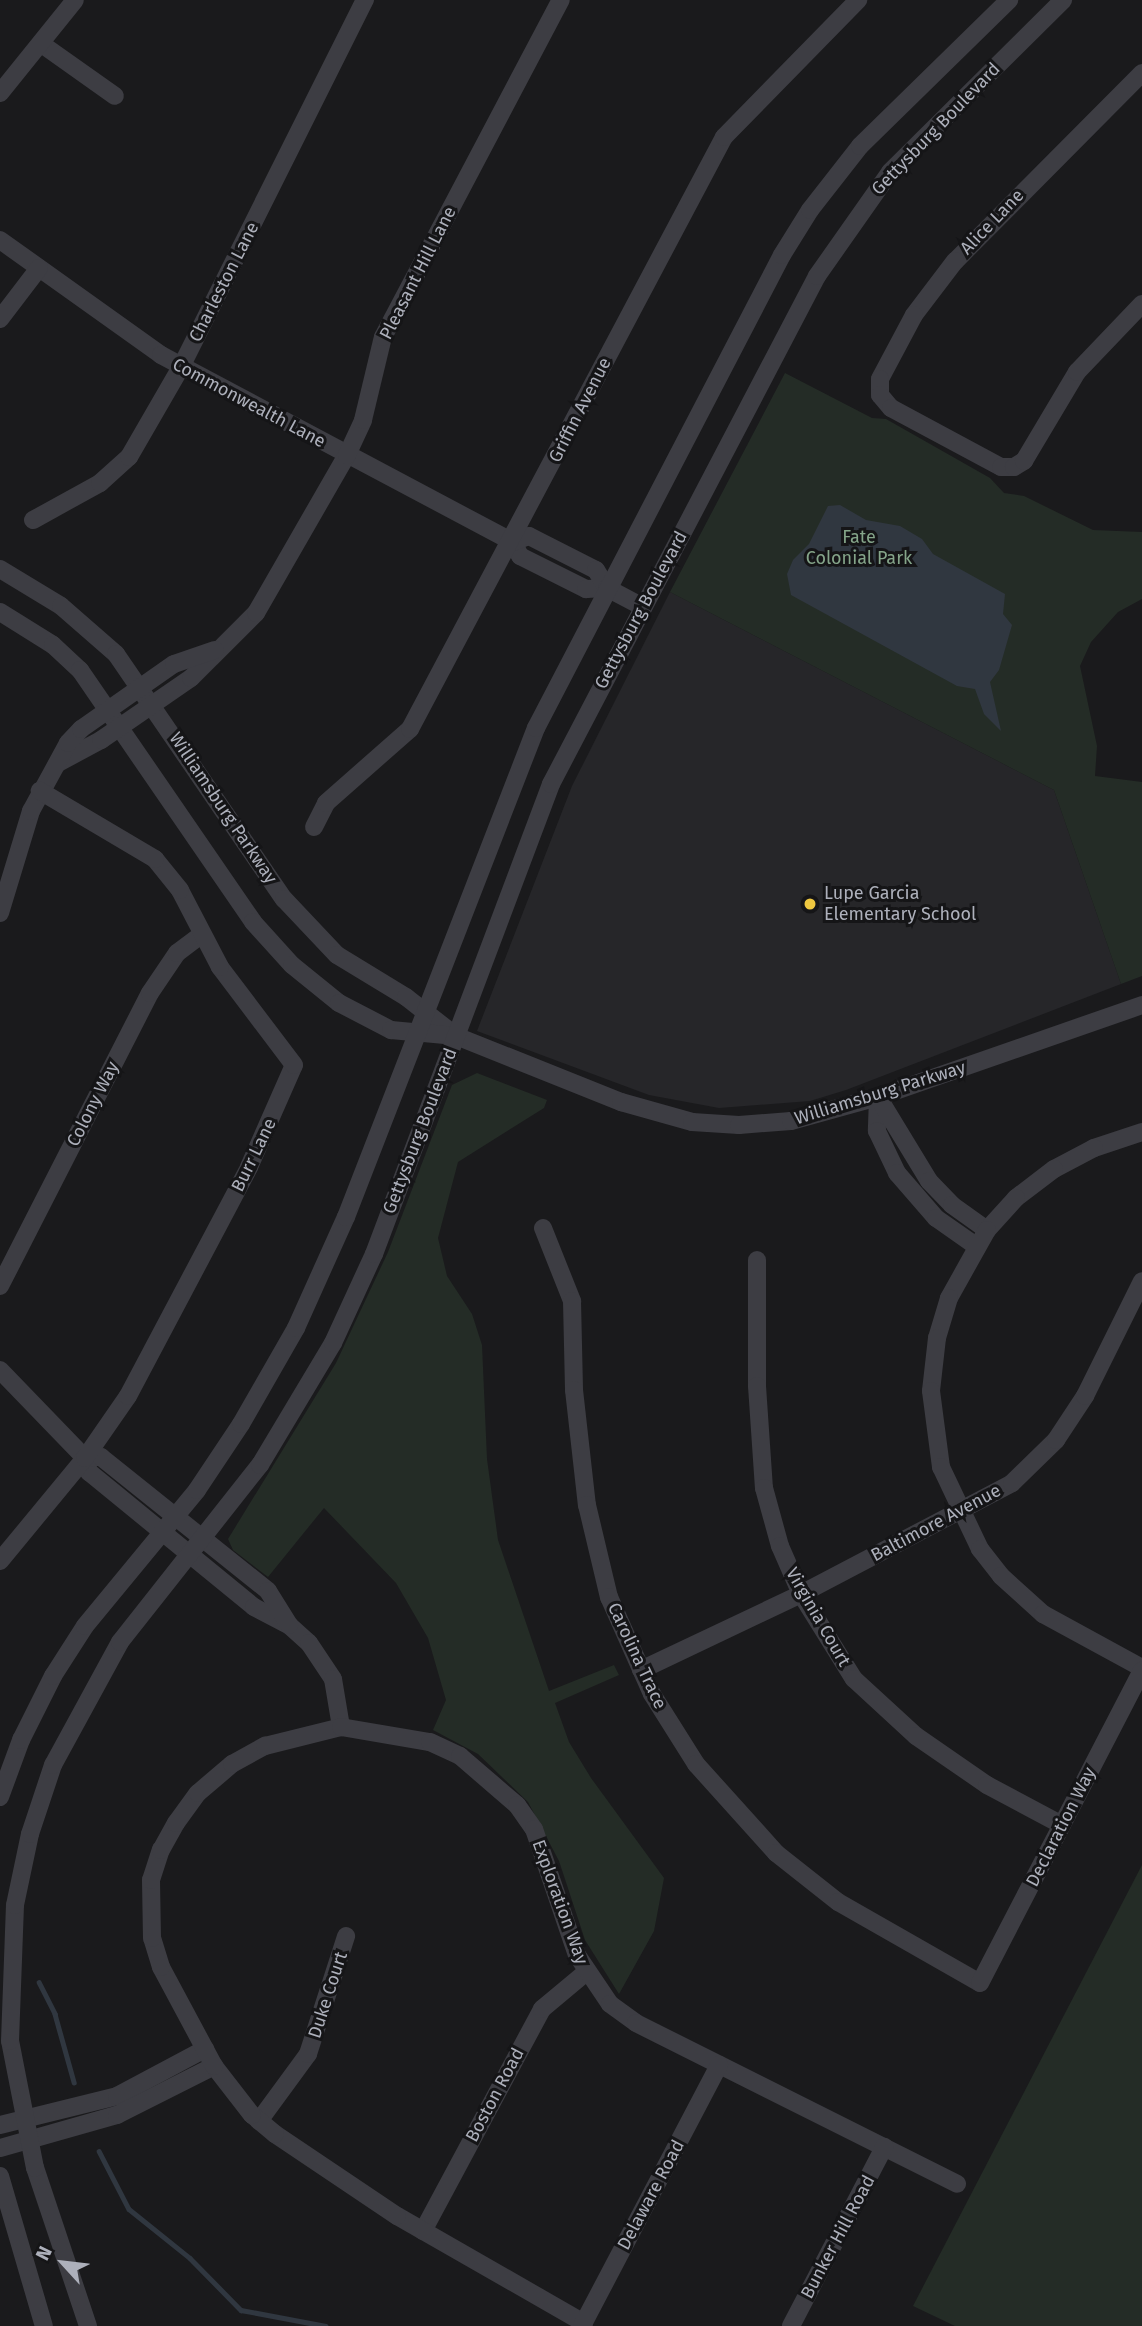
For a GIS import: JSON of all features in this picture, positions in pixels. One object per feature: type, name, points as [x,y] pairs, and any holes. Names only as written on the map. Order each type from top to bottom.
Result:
[{"type":"street","points":[[0,93],[43,46],[75,0]]},
{"type":"street","name":"Charleston Lane","points":[[33,520],[100,483],[130,457],[181,366],[365,0]]},
{"type":"street","name":"Pleasant Hill Lane","points":[[58,763],[121,727],[191,678],[216,649],[256,613],[347,455],[363,420],[383,337],[561,0]]},
{"type":"street","name":"Griffin Avenue","points":[[314,827],[326,803],[370,769],[410,729],[513,542],[724,137],[858,0]]},
{"type":"street","points":[[0,1797],[21,1740],[53,1676],[85,1626],[176,1516],[241,1424],[305,1310],[536,728],[607,588],[810,209],[867,139],[1009,0]]},
{"type":"street","name":"Gettysburg Boulevard","points":[[88,2326],[30,2141],[10,2041],[9,1979],[15,1905],[40,1801],[68,1731],[102,1669],[204,1540],[274,1444],[338,1334],[374,1254],[551,784],[806,294],[846,229],[890,172],[1063,0]]},
{"type":"street","points":[[43,46],[115,96]]},
{"type":"street","name":"Alice Lane","points":[[1142,73],[955,261],[914,315],[880,379],[880,395],[891,408],[1001,467],[1013,467],[1024,461],[1077,372],[1142,304]]},
{"type":"street","name":"Commonwealth Lane","points":[[0,240],[181,366],[513,542],[520,556],[586,589],[607,588],[643,607]]},
{"type":"street","points":[[0,319],[39,268]]},
{"type":"street","name":"Williamsburg Parkway","points":[[0,569],[80,620],[116,654],[308,928],[350,966],[425,1012],[456,1036]]},
{"type":"street","name":"Williamsburg Parkway","points":[[0,612],[67,657],[109,709],[240,904],[278,951],[354,1012],[391,1030],[456,1036],[636,1108],[692,1122],[790,1121],[878,1097],[1142,1005]]},
{"type":"street","name":"Pleasant Hill Lane","points":[[0,913],[25,825],[40,791],[81,729],[174,664],[216,649]]},
{"type":"street","name":"Burr Lane","points":[[0,1561],[85,1458],[128,1396],[163,1334],[266,1133],[294,1065],[233,986],[180,890],[155,859],[125,837],[40,791]]},
{"type":"street","name":"Colony Way","points":[[0,1286],[150,993],[177,953],[202,934]]},
{"type":"street","points":[[878,1097],[929,1181],[952,1205],[987,1230]]},
{"type":"street","points":[[878,1097],[877,1131],[897,1173],[928,1211],[976,1247]]},
{"type":"street","points":[[1141,1135],[1094,1148],[1054,1169],[1016,1198],[987,1230],[949,1298],[932,1374],[936,1447],[959,1511],[989,1562],[1028,1601],[1061,1625],[1142,1670]]},
{"type":"street","name":"Carolina Trace","points":[[543,1228],[572,1301],[574,1390],[587,1505],[609,1597],[641,1670],[695,1764],[776,1853],[874,1926],[980,1983]]},
{"type":"street","name":"Virginia Court","points":[[757,1259],[757,1385],[764,1488],[780,1546],[801,1594],[854,1679],[916,1736],[987,1785],[1062,1825]]},
{"type":"street","name":"Baltimore Avenue","points":[[641,1670],[801,1594],[1012,1483],[1056,1440],[1084,1396],[1142,1281]]},
{"type":"street","points":[[0,1370],[85,1458],[89,1472],[254,1607],[290,1626]]},
{"type":"street","points":[[85,1458],[101,1457],[268,1591],[290,1626],[324,1662],[340,1703],[341,1727]]},
{"type":"street","name":"Declaration Way","points":[[980,1983],[1142,1670]]},
{"type":"street","name":"Exploration Way","points":[[583,2325],[423,2231],[259,2121],[214,2066],[161,1968],[152,1938],[151,1881],[160,1850],[198,1793],[232,1764],[265,1746],[341,1727],[430,1742],[460,1756],[517,1805],[534,1829],[585,1973],[610,2004],[636,2023],[957,2184]]},
{"type":"street","name":"Duke Court","points":[[259,2121],[308,2054],[346,1936]]},
{"type":"street","name":"Boston Road","points":[[423,2231],[542,2009],[585,1973]]},
{"type":"street","points":[[0,2125],[117,2096],[205,2049]]},
{"type":"street","name":"Delaware Road","points":[[583,2325],[719,2065]]},
{"type":"street","points":[[0,2148],[127,2112],[214,2066]]},
{"type":"street","name":"Bunker Hill Road","points":[[791,2326],[884,2147]]},
{"type":"street","points":[[0,2176],[44,2326]]},
{"type":"shaded area","points":[[840,505],[866,520],[900,526],[922,539],[933,554],[1005,594],[1003,614],[1012,625],[999,670],[990,682],[1001,731],[984,714],[975,689],[957,686],[791,595],[787,574],[793,560],[809,544],[828,506]]},
{"type":"shaded area","name":"Lupe Garcia Elementary School","points":[[670,592],[1054,790],[1121,984],[846,1090],[810,1101],[719,1108],[649,1095],[477,1031],[572,786]]},
{"type":"green space","name":"Fate Colonial Park","points":[[785,373],[872,418],[886,419],[990,478],[1004,493],[1024,496],[1093,530],[1142,532],[1142,599],[1118,612],[1091,642],[1080,666],[1097,746],[1095,776],[1142,782],[1142,976],[1121,984],[1054,790],[670,592]]},
{"type":"green space","points":[[477,1073],[547,1100],[544,1108],[458,1162],[438,1238],[447,1276],[472,1314],[482,1345],[487,1459],[498,1540],[549,1691],[614,1665],[619,1675],[555,1703],[569,1742],[591,1778],[664,1878],[654,1931],[619,1994],[585,1940],[559,1861],[528,1802],[478,1754],[433,1730],[446,1700],[428,1638],[396,1583],[324,1508],[268,1577],[233,1550],[228,1539],[336,1363],[388,1252],[452,1085]]},
{"type":"green space","points":[[1142,1865],[1142,2326],[955,2326],[913,2306]]},
{"type":"waterway","points":[[39,1982],[55,2014],[74,2082]]},
{"type":"waterway","points":[[99,2151],[129,2209],[190,2258],[241,2310],[326,2326]]},
{"type":"place","name":"Lupe Garcia Elementary School","points":[[810,904]]}]
